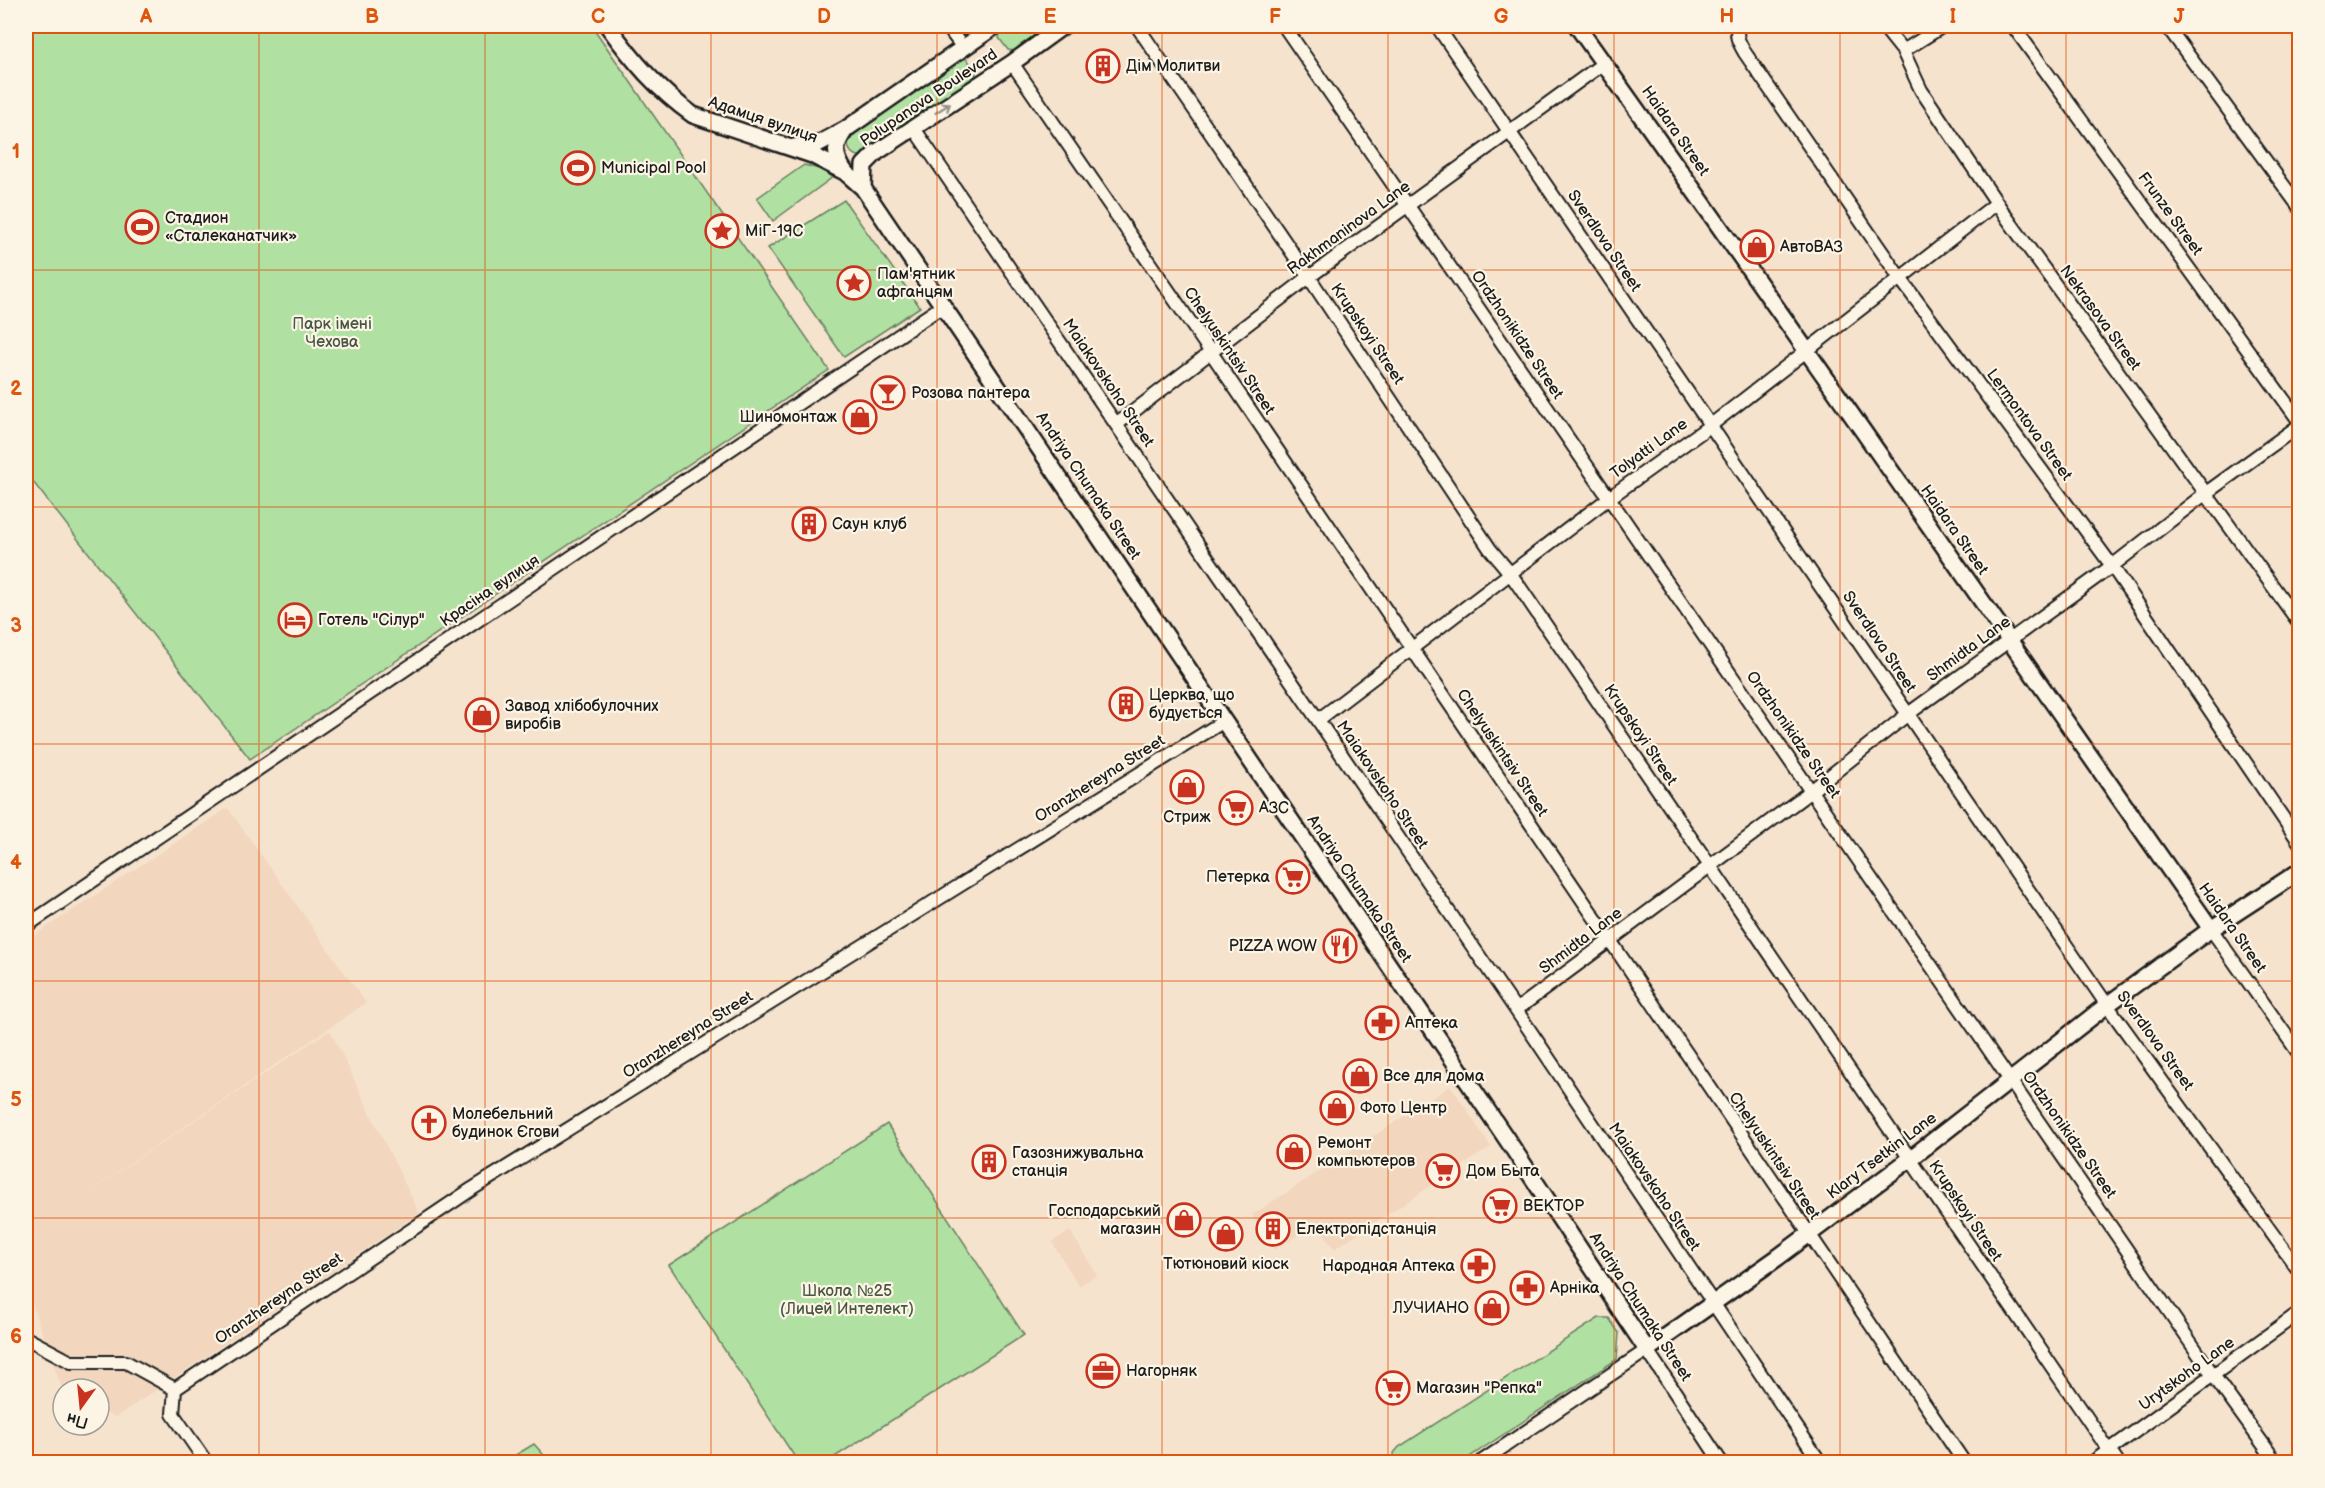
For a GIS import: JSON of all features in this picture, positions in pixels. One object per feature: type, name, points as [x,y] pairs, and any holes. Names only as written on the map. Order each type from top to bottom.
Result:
[{"type":"street","name":"Адамця вулиця","points":[[608,26],[634,62],[666,94],[693,115],[812,155],[845,172],[863,188]]},
{"type":"street","points":[[947,26],[963,48]]},
{"type":"street","name":"Polupanova Boulevard","points":[[787,147],[818,144],[846,129],[995,26]]},
{"type":"street","name":"Polupanova Boulevard","points":[[863,188],[864,165],[913,128],[1012,63],[1063,26]]},
{"type":"street","name":"Krupskoyi Street","points":[[1137,26],[1309,277],[1490,549],[1510,573],[2117,1462]]},
{"type":"street","name":"Ordzhonikidze Street","points":[[1284,26],[2213,1375],[2276,1462]]},
{"type":"street","name":"Sverdlova Street","points":[[1437,26],[2108,1005],[2300,1272]]},
{"type":"street","name":"Haidara Street","points":[[1577,26],[1809,350],[2008,640],[2300,1055]]},
{"type":"street","name":"Lermontova Street","points":[[1739,26],[1738,41],[1745,53],[1900,278],[2112,567],[2300,843]]},
{"type":"street","name":"Nekrasova Street","points":[[1883,26],[1903,51],[1921,90],[1997,203],[2300,624]]},
{"type":"street","points":[[1903,51],[1943,26]]},
{"type":"street","name":"Frunze Street","points":[[2013,26],[2300,424]]},
{"type":"street","points":[[2167,26],[2300,208]]},
{"type":"street","name":"Chelyuskintsiv Street","points":[[1012,63],[1964,1462]]},
{"type":"street","name":"Rakhmaninova Lane","points":[[1117,424],[1309,277],[1604,63]]},
{"type":"street","name":"Maiakovskoho Street","points":[[913,128],[1516,1010],[1820,1462]]},
{"type":"street","points":[[845,172],[836,158],[838,141],[846,129]]},
{"type":"street","name":"Andriya Chumaka Street","points":[[863,188],[944,305],[1721,1462]]},
{"type":"street","name":"Tolyatti Lane","points":[[1318,720],[1411,647],[1809,350],[1997,203]]},
{"type":"street","name":"Красіна вулиця","points":[[26,926],[944,305]]},
{"type":"street","name":"Shmidta Lane","points":[[1516,1010],[1811,791],[1908,714],[2112,567],[2206,493],[2300,424]]},
{"type":"street","name":"Oranzhereyna Street","points":[[175,1389],[472,1189],[1224,721]]},
{"type":"street","name":"Klary Tsetkin Lane","points":[[1481,1462],[1713,1305],[1910,1159],[2010,1079],[2211,929],[2300,872]]},
{"type":"street","name":"Urytskoho Lane","points":[[2093,1462],[2300,1312]]},
{"type":"street","points":[[26,1337],[71,1362],[126,1362],[175,1389],[173,1414],[206,1462]]},
{"type":"shaded area","points":[[228,808],[366,1003],[38,1226],[330,1030],[419,1213],[116,1417],[111,1415],[111,1377],[58,1377],[26,1287],[26,941]]},
{"type":"shaded area","points":[[1451,1086],[1491,1147],[1334,1249],[1317,1223],[1275,1250],[1252,1215]]},
{"type":"shaded area","points":[[1070,1231],[1097,1275],[1079,1286],[1052,1242]]},
{"type":"green space","name":"Парк імені Чехова","points":[[26,26],[592,26],[829,370],[250,759],[26,473]]},
{"type":"green space","points":[[1007,26],[1050,26],[1015,51],[1008,50],[999,38],[1000,32]]},
{"type":"green space","points":[[961,59],[967,59],[976,72],[975,77],[861,156],[852,152],[848,143],[858,129]]},
{"type":"green space","points":[[804,165],[819,169],[833,177],[773,221],[757,198]]},
{"type":"green space","points":[[844,200],[920,307],[844,357],[768,248]]},
{"type":"green space","name":"Школа №25 (Лицей Интелект)","points":[[887,1124],[1024,1335],[827,1462],[798,1462],[669,1265]]},
{"type":"green space","points":[[1599,1318],[1609,1318],[1619,1333],[1617,1359],[1462,1462],[1395,1462],[1394,1453],[1399,1447]]},
{"type":"green space","points":[[534,1444],[550,1462],[504,1462]]},
{"type":"place","name":"Дім Молитви","points":[[1103,66]]},
{"type":"place","name":"Municipal Pool","points":[[578,168]]},
{"type":"place","name":"Стадион «Сталеканатчик»","points":[[142,227]]},
{"type":"place","name":"МіГ-19С","points":[[722,231]]},
{"type":"place","name":"АвтоВАЗ","points":[[1757,247]]},
{"type":"place","name":"Пам'ятник афганцям","points":[[854,283]]},
{"type":"place","name":"Розова пантера","points":[[888,393]]},
{"type":"place","name":"Шиномонтаж","points":[[860,417]]},
{"type":"place","name":"Саун клуб","points":[[809,524]]},
{"type":"place","name":"Готель \"Сілур\"","points":[[295,620]]},
{"type":"place","name":"Церква, що будується","points":[[1126,704]]},
{"type":"place","name":"Завод хлібобулочних виробів","points":[[482,715]]},
{"type":"place","name":"Стриж","points":[[1187,787]]},
{"type":"place","name":"АЗС","points":[[1236,808]]},
{"type":"place","name":"Петерка","points":[[1293,877]]},
{"type":"place","name":"PIZZA WOW","points":[[1340,946]]},
{"type":"place","name":"Аптека","points":[[1382,1023]]},
{"type":"place","name":"Все для дома","points":[[1360,1076]]},
{"type":"place","name":"Фото Центр","points":[[1337,1108]]},
{"type":"place","name":"Молебельний будинок Єгови","points":[[429,1123]]},
{"type":"place","name":"Ремонт компьютеров","points":[[1294,1152]]},
{"type":"place","name":"Газознижувальна станція","points":[[989,1162]]},
{"type":"place","name":"Дом Быта","points":[[1443,1171]]},
{"type":"place","name":"ВЕКТОР","points":[[1500,1206]]},
{"type":"place","name":"Господарський магазин","points":[[1184,1220]]},
{"type":"place","name":"Електропідстанція","points":[[1273,1229]]},
{"type":"place","name":"Тютюновий кіоск","points":[[1226,1234]]},
{"type":"place","name":"Народная Аптека","points":[[1478,1266]]},
{"type":"place","name":"Арніка","points":[[1527,1288]]},
{"type":"place","name":"ЛУЧИАНО","points":[[1492,1308]]},
{"type":"place","name":"Нагорняк","points":[[1103,1371]]},
{"type":"place","name":"Магазин \"Репка\"","points":[[1393,1388]]}]
